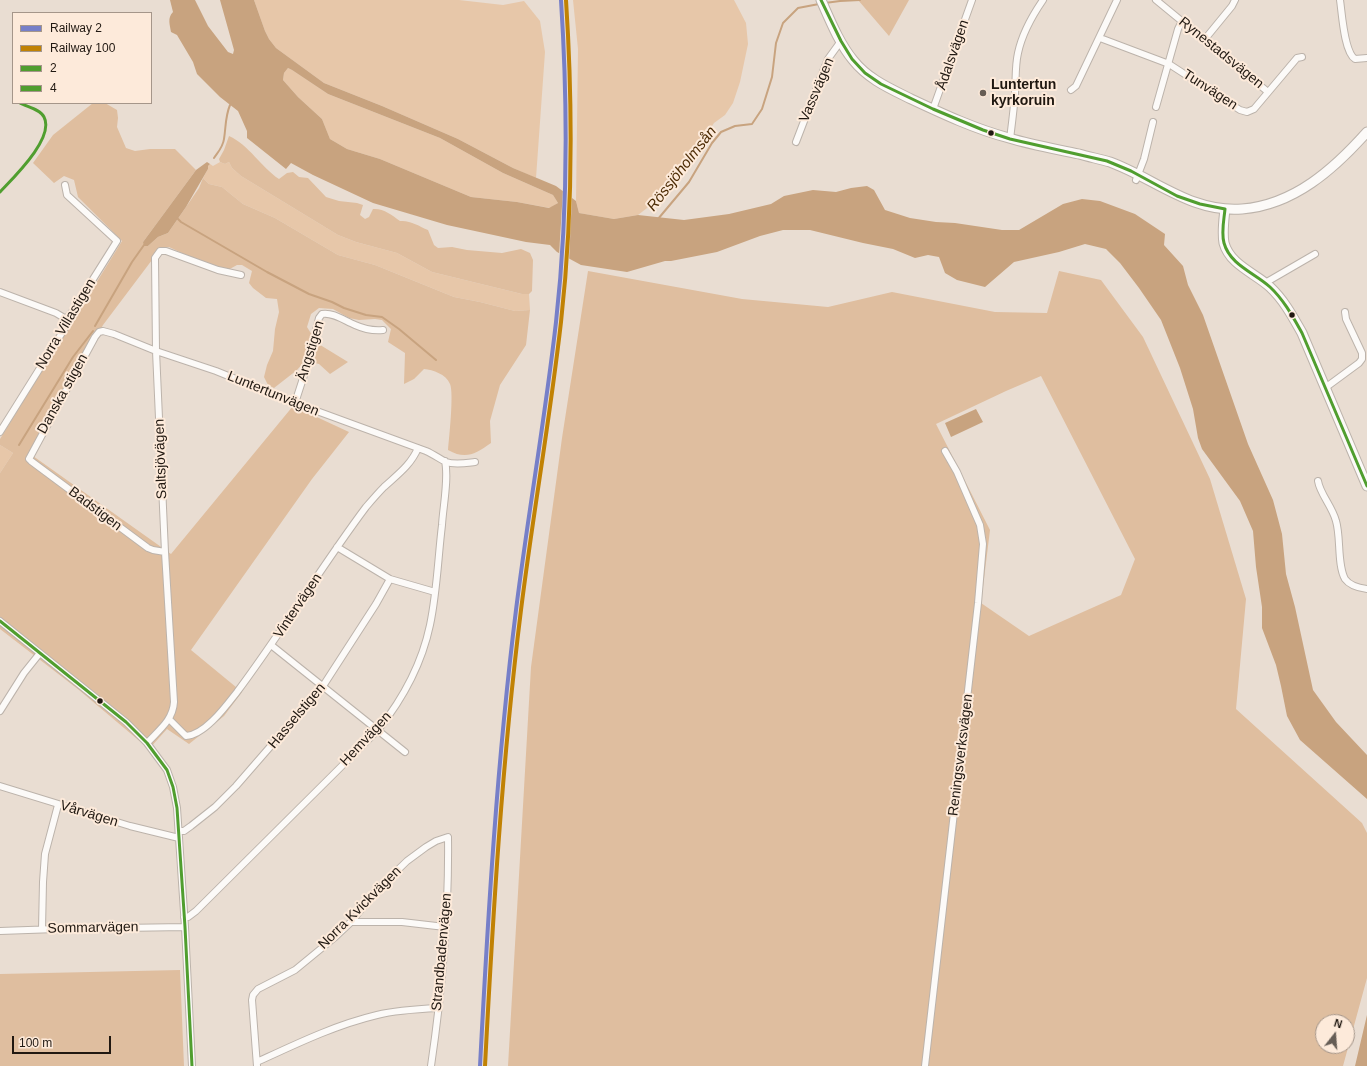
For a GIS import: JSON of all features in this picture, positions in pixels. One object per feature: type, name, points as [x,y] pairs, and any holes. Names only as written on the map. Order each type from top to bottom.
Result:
[{"type":"street","points":[[821,0],[841,41],[852,59],[872,79],[881,84],[977,128],[1010,139],[1102,160],[1187,200],[1224,209],[1242,209],[1267,205],[1299,191],[1321,177],[1338,163],[1367,132]]},
{"type":"street","name":"Ådalsvägen","points":[[933,109],[972,0]]},
{"type":"street","points":[[1010,139],[1016,91],[1016,66],[1018,53],[1031,18],[1043,0]]},
{"type":"street","points":[[1071,90],[1076,86],[1117,0]]},
{"type":"street","name":"Rynestadsvägen","points":[[1156,0],[1268,92]]},
{"type":"street","points":[[1205,39],[1232,6],[1235,0]]},
{"type":"street","points":[[1340,0],[1347,46],[1350,54],[1355,59],[1367,58]]},
{"type":"street","points":[[1156,107],[1178,29],[1182,22]]},
{"type":"street","name":"Tunvägen","points":[[1100,38],[1169,64],[1243,111],[1248,112],[1252,111],[1297,58],[1302,57]]},
{"type":"street","name":"Vassvägen","points":[[796,142],[826,64],[841,41]]},
{"type":"street","points":[[1137,177],[1144,159],[1153,122]]},
{"type":"street","name":"Norra Villastigen","points":[[0,432],[65,328],[66,319],[73,311],[117,241],[67,195],[65,185]]},
{"type":"street","points":[[1224,209],[1223,235],[1226,249],[1237,263],[1266,283],[1276,293],[1292,315],[1302,333],[1367,486]]},
{"type":"street","name":"Saltsjövägen","points":[[147,743],[169,719],[172,714],[174,702],[165,552],[156,351],[155,262],[160,251],[166,251],[218,270],[241,275]]},
{"type":"street","points":[[1266,283],[1315,254]]},
{"type":"street","points":[[0,292],[56,312],[66,319]]},
{"type":"street","points":[[1326,388],[1359,363],[1362,359],[1362,353],[1346,319],[1345,312]]},
{"type":"street","name":"Ängstigen","points":[[295,403],[307,366],[319,318],[323,313],[332,315],[363,328],[374,331],[383,330]]},
{"type":"street","name":"Luntertunvägen","points":[[99,332],[103,331],[114,334],[156,351],[216,371],[295,403],[418,448],[445,462]]},
{"type":"street","name":"Danska stigen","points":[[29,459],[94,337],[99,332]]},
{"type":"street","name":"Vintervägen","points":[[169,719],[186,736],[192,736],[201,731],[229,702],[271,645],[367,506],[383,488],[407,466],[415,456],[418,448]]},
{"type":"street","name":"Reningsverksvägen","points":[[925,1066],[978,603],[983,544],[980,525],[957,472],[945,451]]},
{"type":"street","name":"Badstigen","points":[[29,459],[148,548],[165,552]]},
{"type":"street","points":[[445,462],[455,464],[475,462]]},
{"type":"street","name":"Hemvägen","points":[[184,917],[188,917],[196,911],[378,730],[394,708],[412,676],[430,626],[435,592],[445,491],[445,462]]},
{"type":"street","points":[[1318,481],[1320,489],[1335,516],[1342,568],[1345,578],[1351,585],[1367,589]]},
{"type":"street","points":[[338,547],[390,579],[435,592]]},
{"type":"street","name":"Hasselstigen","points":[[179,831],[184,831],[191,826],[236,786],[324,686],[376,604],[390,579]]},
{"type":"street","points":[[0,621],[126,722],[147,743],[167,770],[173,788],[177,808],[179,831],[192,1066]]},
{"type":"street","points":[[271,645],[405,752]]},
{"type":"street","points":[[0,711],[24,673],[40,654]]},
{"type":"street","name":"Vårvägen","points":[[0,786],[130,826],[179,838]]},
{"type":"street","points":[[42,929],[45,854],[58,804]]},
{"type":"street","name":"Norra Kvickvägen","points":[[257,1064],[252,1000],[253,995],[258,990],[295,970],[334,938],[351,922],[376,891],[407,861],[436,841],[448,837]]},
{"type":"street","name":"Strandbadenvägen","points":[[431,1066],[445,927],[449,873],[448,837]]},
{"type":"street","points":[[351,922],[402,922],[445,927]]},
{"type":"street","name":"Sommarvägen","points":[[0,931],[185,927]]},
{"type":"street","points":[[257,1064],[321,1032],[377,1015],[407,1009],[438,1008]]},
{"type":"shaded area","points":[[170,0],[195,0],[208,26],[228,52],[233,54],[234,50],[220,0],[254,0],[265,31],[276,48],[324,83],[458,139],[513,168],[556,186],[576,201],[579,213],[614,219],[638,215],[684,220],[729,214],[771,204],[784,196],[813,190],[836,192],[867,186],[874,190],[885,210],[910,218],[1002,230],[1019,230],[1063,204],[1082,199],[1100,201],[1135,214],[1165,234],[1164,245],[1183,266],[1188,285],[1203,315],[1248,444],[1273,500],[1282,534],[1286,574],[1295,607],[1313,690],[1336,722],[1367,755],[1367,799],[1300,740],[1287,716],[1276,665],[1262,628],[1262,607],[1256,567],[1253,531],[1240,501],[1202,449],[1198,438],[1193,409],[1180,368],[1161,320],[1120,263],[1106,249],[1085,244],[1059,252],[1014,262],[985,287],[957,280],[945,273],[939,257],[928,255],[915,258],[893,249],[810,230],[783,230],[760,236],[717,252],[665,261],[627,272],[581,265],[557,252],[550,245],[526,242],[447,225],[373,203],[291,163],[286,169],[247,138],[247,131],[238,111],[220,97],[197,74],[193,62],[177,35],[171,32],[169,19],[173,12]],"holes":[[[288,68],[328,94],[440,138],[503,173],[553,195],[558,203],[549,208],[517,202],[471,197],[380,159],[347,149],[330,139],[322,119],[298,97],[283,80],[284,73]]]},
{"type":"shaded area","points":[[254,0],[459,0],[503,5],[524,1],[540,21],[545,52],[536,178],[513,168],[458,139],[324,83],[276,48],[265,31]]},
{"type":"shaded area","points":[[573,0],[734,0],[746,23],[748,44],[740,82],[733,103],[725,115],[714,123],[678,178],[660,198],[638,215],[614,219],[579,213],[576,201],[578,49]]},
{"type":"shaded area","points":[[858,0],[909,0],[889,36]]},
{"type":"shaded area","points":[[288,68],[328,94],[440,138],[503,173],[553,195],[558,203],[550,208],[517,202],[471,197],[380,159],[347,149],[330,139],[322,119],[298,97],[283,80],[284,73]]},
{"type":"shaded area","points":[[92,104],[107,104],[117,110],[117,127],[126,148],[135,151],[150,149],[175,149],[196,170],[143,242],[148,246],[158,237],[168,233],[199,188],[203,178],[209,184],[222,187],[243,204],[275,218],[338,255],[375,265],[454,297],[515,311],[530,310],[526,345],[500,385],[490,421],[491,443],[475,453],[460,455],[448,450],[452,396],[450,384],[446,378],[439,373],[424,369],[414,379],[404,384],[405,353],[388,342],[391,329],[382,320],[359,320],[349,318],[333,309],[319,308],[311,314],[307,327],[317,343],[348,362],[330,374],[319,364],[305,361],[297,370],[274,388],[268,385],[264,377],[273,351],[275,329],[279,312],[277,299],[266,298],[253,288],[249,283],[252,271],[242,265],[237,265],[228,270],[201,262],[169,247],[161,248],[103,325],[33,456],[171,554],[293,406],[349,432],[312,479],[191,650],[242,692],[224,716],[189,744],[167,729],[149,749],[79,690],[0,629],[0,473],[13,453],[0,445],[0,439],[122,241],[78,197],[74,180],[64,176],[54,183],[33,163],[53,135]]},
{"type":"shaded area","points":[[229,136],[249,150],[279,179],[287,173],[293,172],[299,177],[308,178],[326,197],[363,205],[360,215],[365,219],[369,217],[373,209],[387,212],[400,221],[407,221],[428,230],[434,245],[438,248],[452,247],[502,253],[521,249],[530,253],[533,260],[532,291],[529,294],[522,294],[432,272],[397,253],[356,242],[338,235],[241,176],[232,168],[229,162],[225,164],[220,162],[219,159]]},
{"type":"shaded area","points":[[207,162],[210,164],[208,169],[186,207],[168,233],[158,237],[148,246],[144,246],[143,242],[196,170]]},
{"type":"shaded area","points":[[220,162],[225,164],[229,162],[232,168],[241,176],[338,235],[356,242],[397,253],[432,272],[522,294],[529,294],[530,310],[515,311],[454,297],[375,265],[338,255],[275,218],[243,204],[222,187],[209,184],[203,178],[208,166],[210,164],[213,166]]},
{"type":"shaded area","points":[[588,271],[742,299],[828,307],[892,292],[995,312],[1047,313],[1059,271],[1101,280],[1143,337],[1210,479],[1246,599],[1236,709],[1362,823],[1367,833],[1367,978],[1355,1022],[1355,1014],[1315,1014],[1315,1054],[1346,1054],[1343,1066],[508,1066],[531,667],[562,438]],"holes":[[[1041,376],[1135,559],[1121,595],[1029,636],[981,603],[990,530],[936,424]]]},
{"type":"shaded area","points":[[976,409],[983,422],[951,437],[945,423]]},
{"type":"shaded area","points":[[0,445],[13,453],[0,473]]},
{"type":"shaded area","points":[[180,970],[184,1066],[0,1066],[0,974]]},
{"type":"shaded area","points":[[1367,1015],[1367,1066],[1355,1066]]},
{"type":"pier","points":[[563,189],[572,196],[569,262],[559,256]]},
{"type":"waterway","name":"Rössjöholmsån","points":[[825,3],[860,0]]},
{"type":"waterway","name":"Rössjöholmsån","points":[[658,219],[689,182],[712,143],[721,132],[735,126],[752,124],[762,109],[772,77],[776,43],[783,23],[798,8],[819,4]]},
{"type":"waterway","points":[[214,158],[223,142],[226,118],[230,105]]},
{"type":"waterway","points":[[177,218],[181,222],[267,272],[309,294],[366,315],[382,317],[399,329],[436,360]]},
{"type":"waterway","points":[[95,326],[132,262],[144,245]]},
{"type":"waterway","points":[[19,445],[73,357],[93,331]]},
{"type":"rail line","name":"2","points":[[480,1066],[490,895],[503,724],[516,610],[547,394],[560,282],[566,161],[565,81],[561,0]]},
{"type":"rail line","name":"100","points":[[485,1066],[495,895],[508,724],[521,610],[552,394],[565,282],[571,161],[570,81],[566,0]]},
{"type":"transit line","name":"2","points":[[821,0],[841,41],[852,59],[865,73],[881,84],[933,109],[983,130],[1010,139],[1107,161],[1131,171],[1177,196],[1200,204],[1225,209]]},
{"type":"transit line","name":"4","points":[[0,192],[23,168],[44,136],[46,126],[42,114],[22,104]]},
{"type":"transit line","name":"2","points":[[1225,209],[1223,235],[1227,251],[1237,263],[1270,287],[1280,297],[1292,315],[1302,333],[1367,486]]},
{"type":"transit line","name":"4","points":[[0,621],[126,722],[147,743],[167,770],[173,787],[177,808],[192,1066]]},
{"type":"place","name":"Luntertun kyrkoruin","points":[[983,93]]}]
